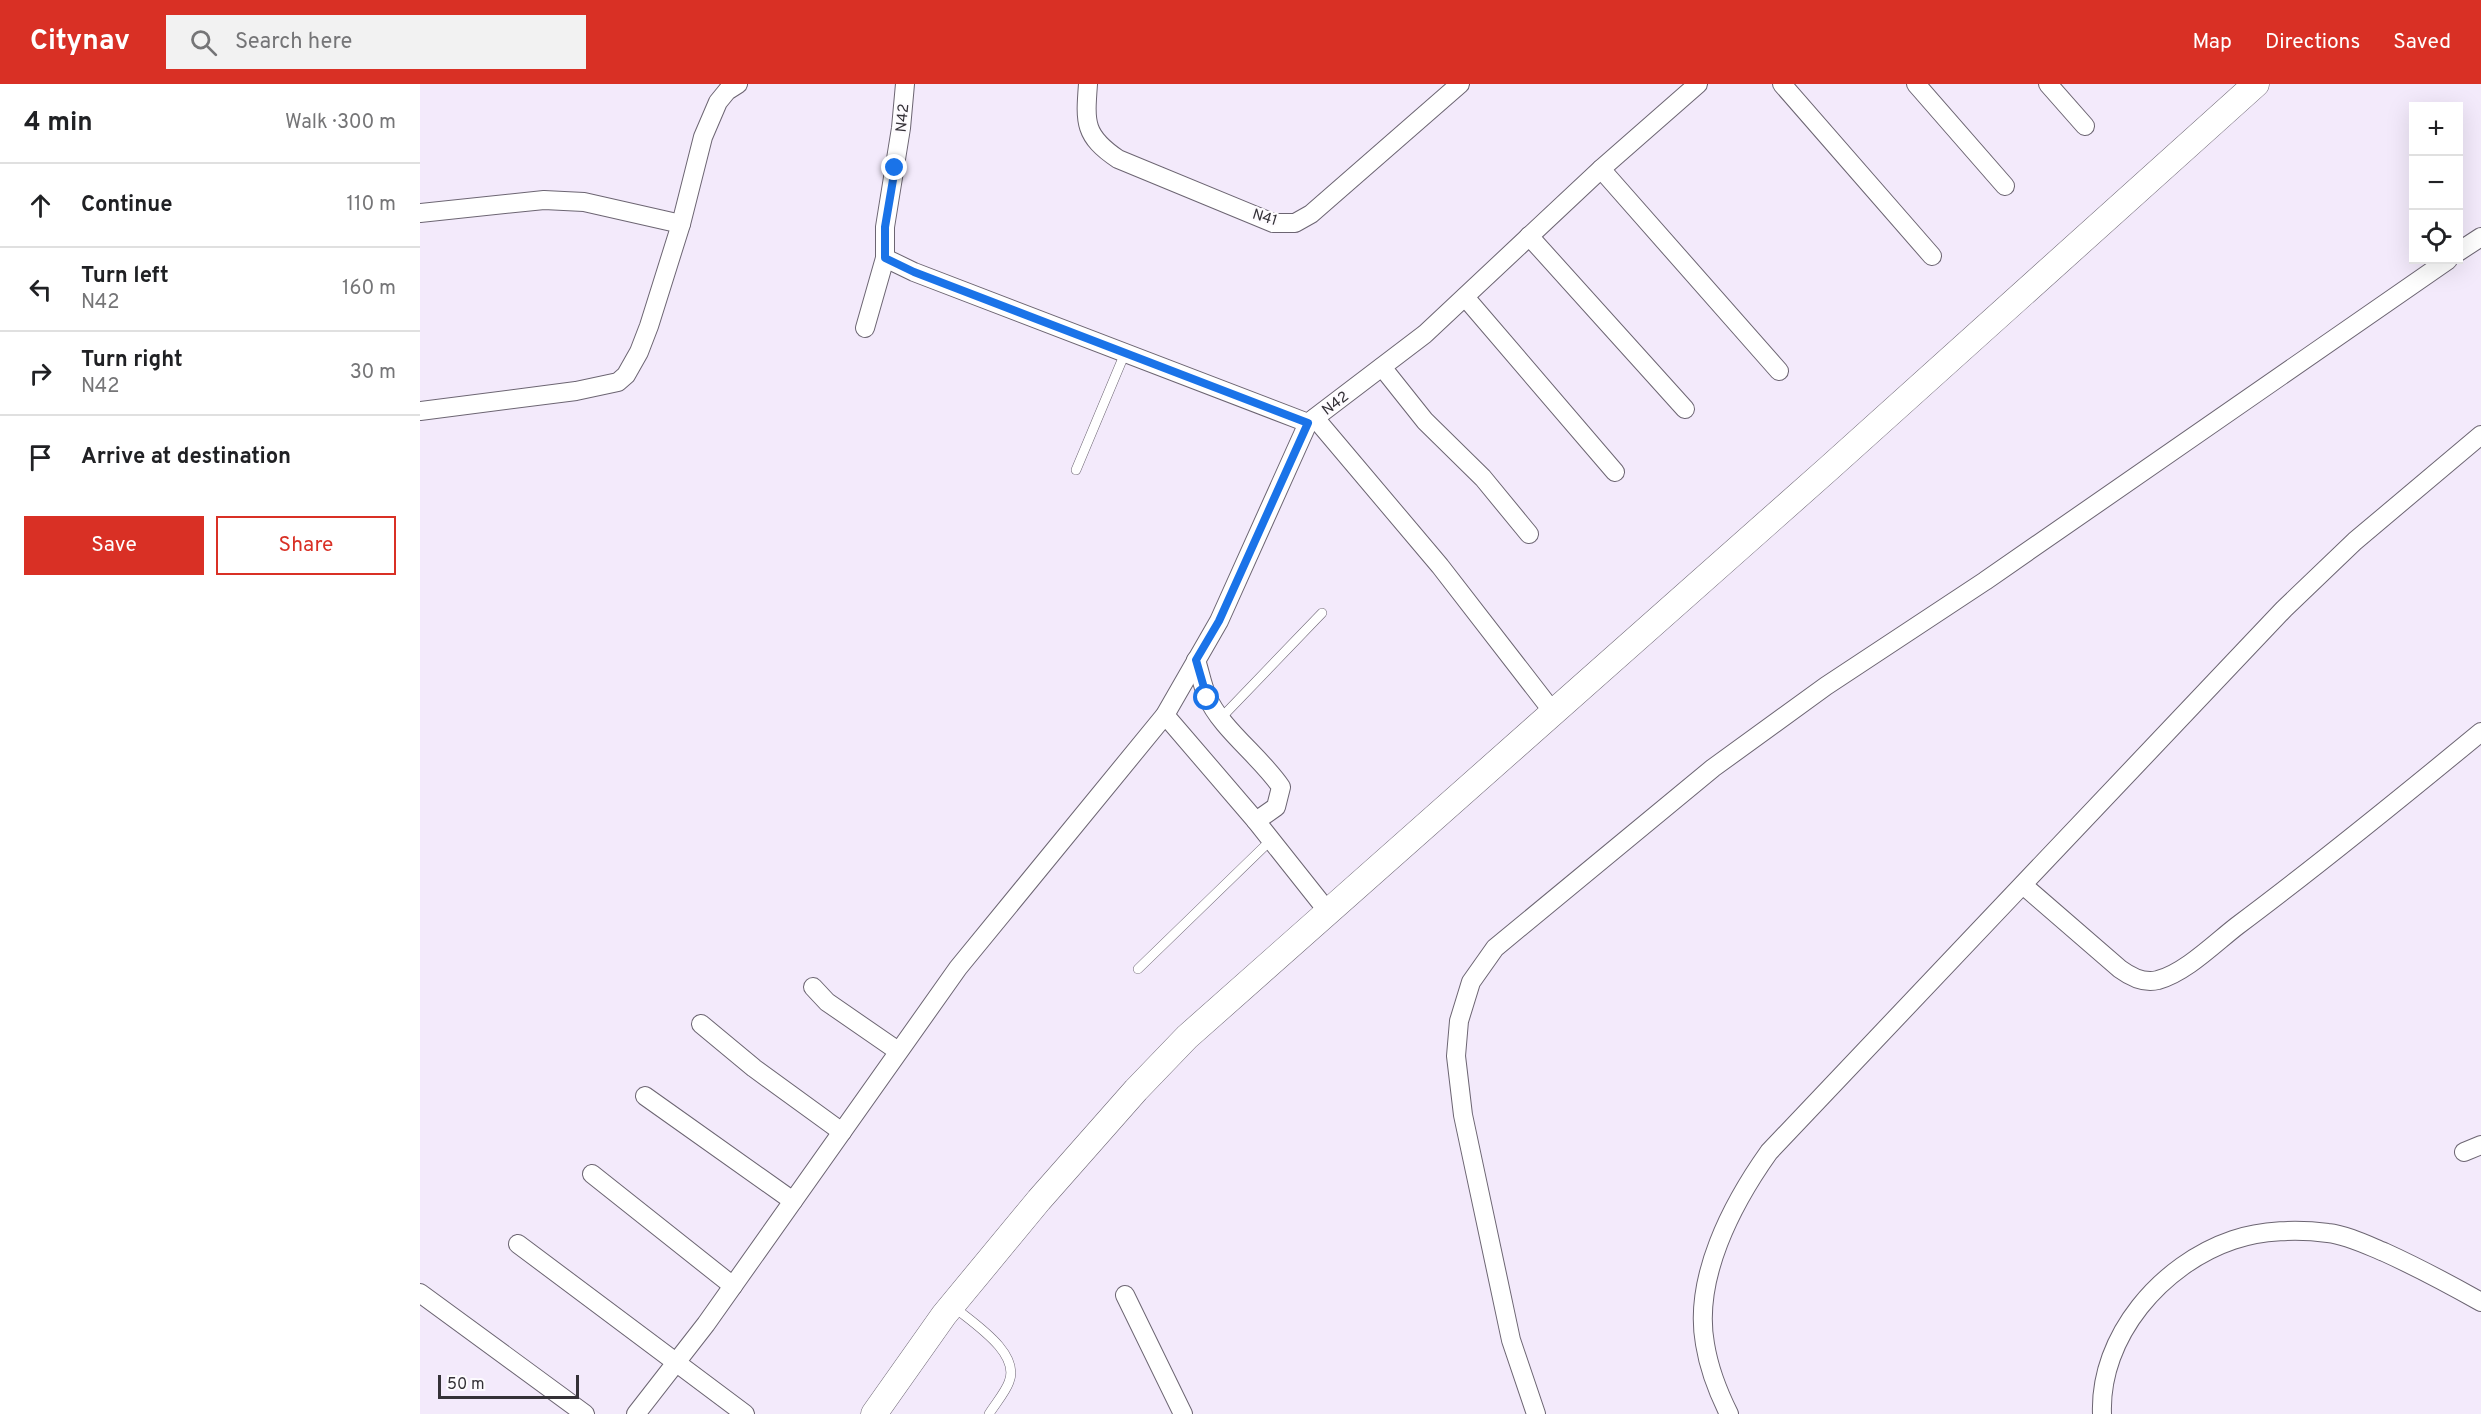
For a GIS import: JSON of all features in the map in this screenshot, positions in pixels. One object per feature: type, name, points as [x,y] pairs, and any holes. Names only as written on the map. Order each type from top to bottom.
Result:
[{"type":"street","points":[[420,411],[576,391],[618,382],[626,375],[639,352],[681,224],[703,136],[718,102],[727,91],[738,84]]},
{"type":"street","name":"N42","points":[[905,84],[902,128],[885,227],[885,258],[914,272],[1125,353],[1312,421],[1425,334],[1601,169],[1698,84]]},
{"type":"street","name":"N41","points":[[1088,84],[1086,111],[1089,131],[1099,146],[1118,159],[1273,223],[1295,223],[1311,214],[1460,84]]},
{"type":"street","points":[[1782,84],[1932,256]]},
{"type":"street","points":[[1916,84],[2005,186]]},
{"type":"street","points":[[2048,84],[2085,126]]},
{"type":"street","points":[[881,1409],[952,1305],[1039,1200],[1136,1090],[1187,1037],[1329,913],[2256,84]]},
{"type":"street","points":[[1601,169],[1779,371]]},
{"type":"street","points":[[420,213],[544,200],[584,202],[681,224]]},
{"type":"street","points":[[1529,236],[1685,409]]},
{"type":"street","points":[[2463,249],[2481,237]]},
{"type":"street","points":[[865,328],[885,258]]},
{"type":"street","points":[[1536,1414],[1511,1340],[1464,1115],[1456,1056],[1459,1021],[1471,982],[1495,948],[1713,768],[1826,686],[1985,581],[2442,264]]},
{"type":"street","points":[[1465,297],[1615,472]]},
{"type":"street","points":[[1382,367],[1425,421],[1483,478],[1529,534]]},
{"type":"street","points":[[636,1414],[794,1202],[958,968],[1165,714],[1219,621],[1312,421],[1440,566],[1553,712]]},
{"type":"street","points":[[1729,1414],[1716,1386],[1704,1343],[1704,1303],[1710,1265],[1724,1227],[1741,1194],[1769,1152],[2283,609],[2355,541],[2481,435]]},
{"type":"street","points":[[1196,660],[1207,698],[1221,718],[1270,771],[1281,787],[1276,807],[1256,820]]},
{"type":"street","points":[[1165,714],[1256,820],[1329,913]]},
{"type":"street","points":[[2023,885],[2120,969],[2133,977],[2156,981],[2173,975],[2479,738]]},
{"type":"street","points":[[813,987],[828,1002],[898,1051]]},
{"type":"street","points":[[701,1024],[753,1068],[842,1132]]},
{"type":"street","points":[[645,1096],[794,1202]]},
{"type":"street","points":[[592,1174],[733,1286]]},
{"type":"street","points":[[2102,1414],[2106,1374],[2132,1317],[2153,1292],[2179,1268],[2209,1249],[2236,1239],[2274,1232],[2330,1233],[2366,1244],[2427,1272],[2481,1302]]},
{"type":"street","points":[[518,1244],[745,1414]]},
{"type":"street","points":[[420,1293],[585,1414]]},
{"type":"street","points":[[1125,1295],[1183,1414]]},
{"type":"lane","points":[[1076,470],[1125,353]]},
{"type":"lane","points":[[1221,718],[1322,613]]},
{"type":"lane","points":[[1138,969],[1271,840]]},
{"type":"lane","points":[[952,1305],[1001,1346],[1007,1359],[1011,1374],[1009,1382],[989,1414]]},
{"type":"route","points":[[895,168],[885,227],[885,258],[914,272],[1308,423],[1219,621],[1196,660],[1207,698]]}]
